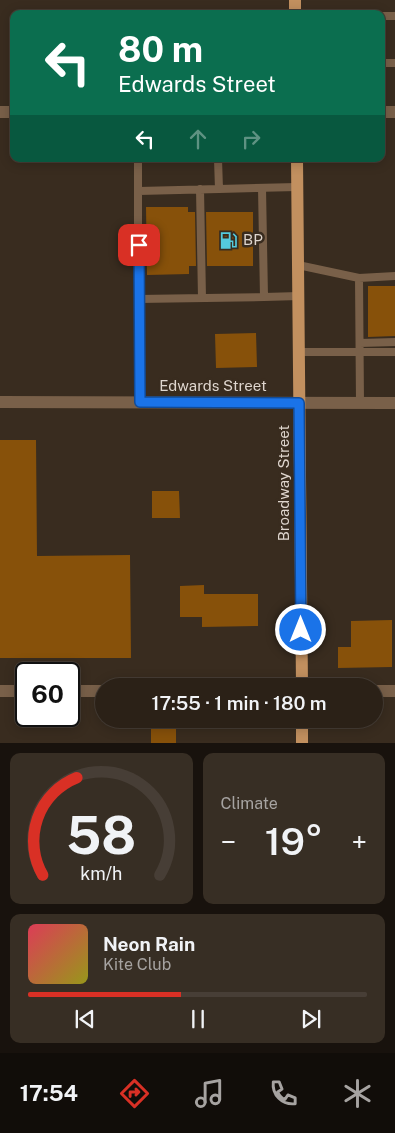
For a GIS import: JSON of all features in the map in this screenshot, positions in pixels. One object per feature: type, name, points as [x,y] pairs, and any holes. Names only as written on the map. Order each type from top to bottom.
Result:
[{"type":"main road","name":"Broadway Street","points":[[297,162],[302,678]]},
{"type":"main road","points":[[302,728],[302,743]]},
{"type":"street","name":"Edwards Street","points":[[0,402],[395,403]]},
{"type":"street","points":[[0,691],[15,691]]},
{"type":"street","points":[[80,691],[95,691]]},
{"type":"lane","points":[[138,162],[140,402]]},
{"type":"lane","points":[[218,162],[219,190]]},
{"type":"lane","points":[[139,191],[297,187]]},
{"type":"lane","points":[[262,188],[264,297]]},
{"type":"lane","points":[[200,190],[202,298]]},
{"type":"lane","points":[[298,265],[359,278],[395,276]]},
{"type":"lane","points":[[359,278],[360,403]]},
{"type":"lane","points":[[138,299],[299,296]]},
{"type":"lane","points":[[360,343],[395,342]]},
{"type":"lane","points":[[299,352],[395,352]]},
{"type":"building","points":[[146,207],[188,207],[188,212],[195,212],[196,266],[189,266],[189,274],[147,275]]},
{"type":"building","points":[[206,212],[253,212],[253,266],[207,266]]},
{"type":"building","points":[[368,286],[395,286],[395,336],[368,337]]},
{"type":"building","points":[[256,333],[257,367],[216,368],[215,334]]},
{"type":"building","points":[[0,440],[36,440],[37,556],[130,555],[131,658],[0,658]]},
{"type":"building","points":[[152,491],[179,491],[180,518],[152,518]]},
{"type":"building","points":[[204,585],[204,594],[258,594],[258,626],[202,627],[202,617],[180,617],[180,586]]},
{"type":"building","points":[[392,620],[392,667],[338,668],[338,647],[351,647],[351,621]]},
{"type":"building","points":[[151,728],[176,728],[176,743],[151,743]]},
{"type":"place","name":"BP","points":[[229,240]]},
{"type":"route","points":[[139,245],[140,402],[299,403],[301,630]]}]
